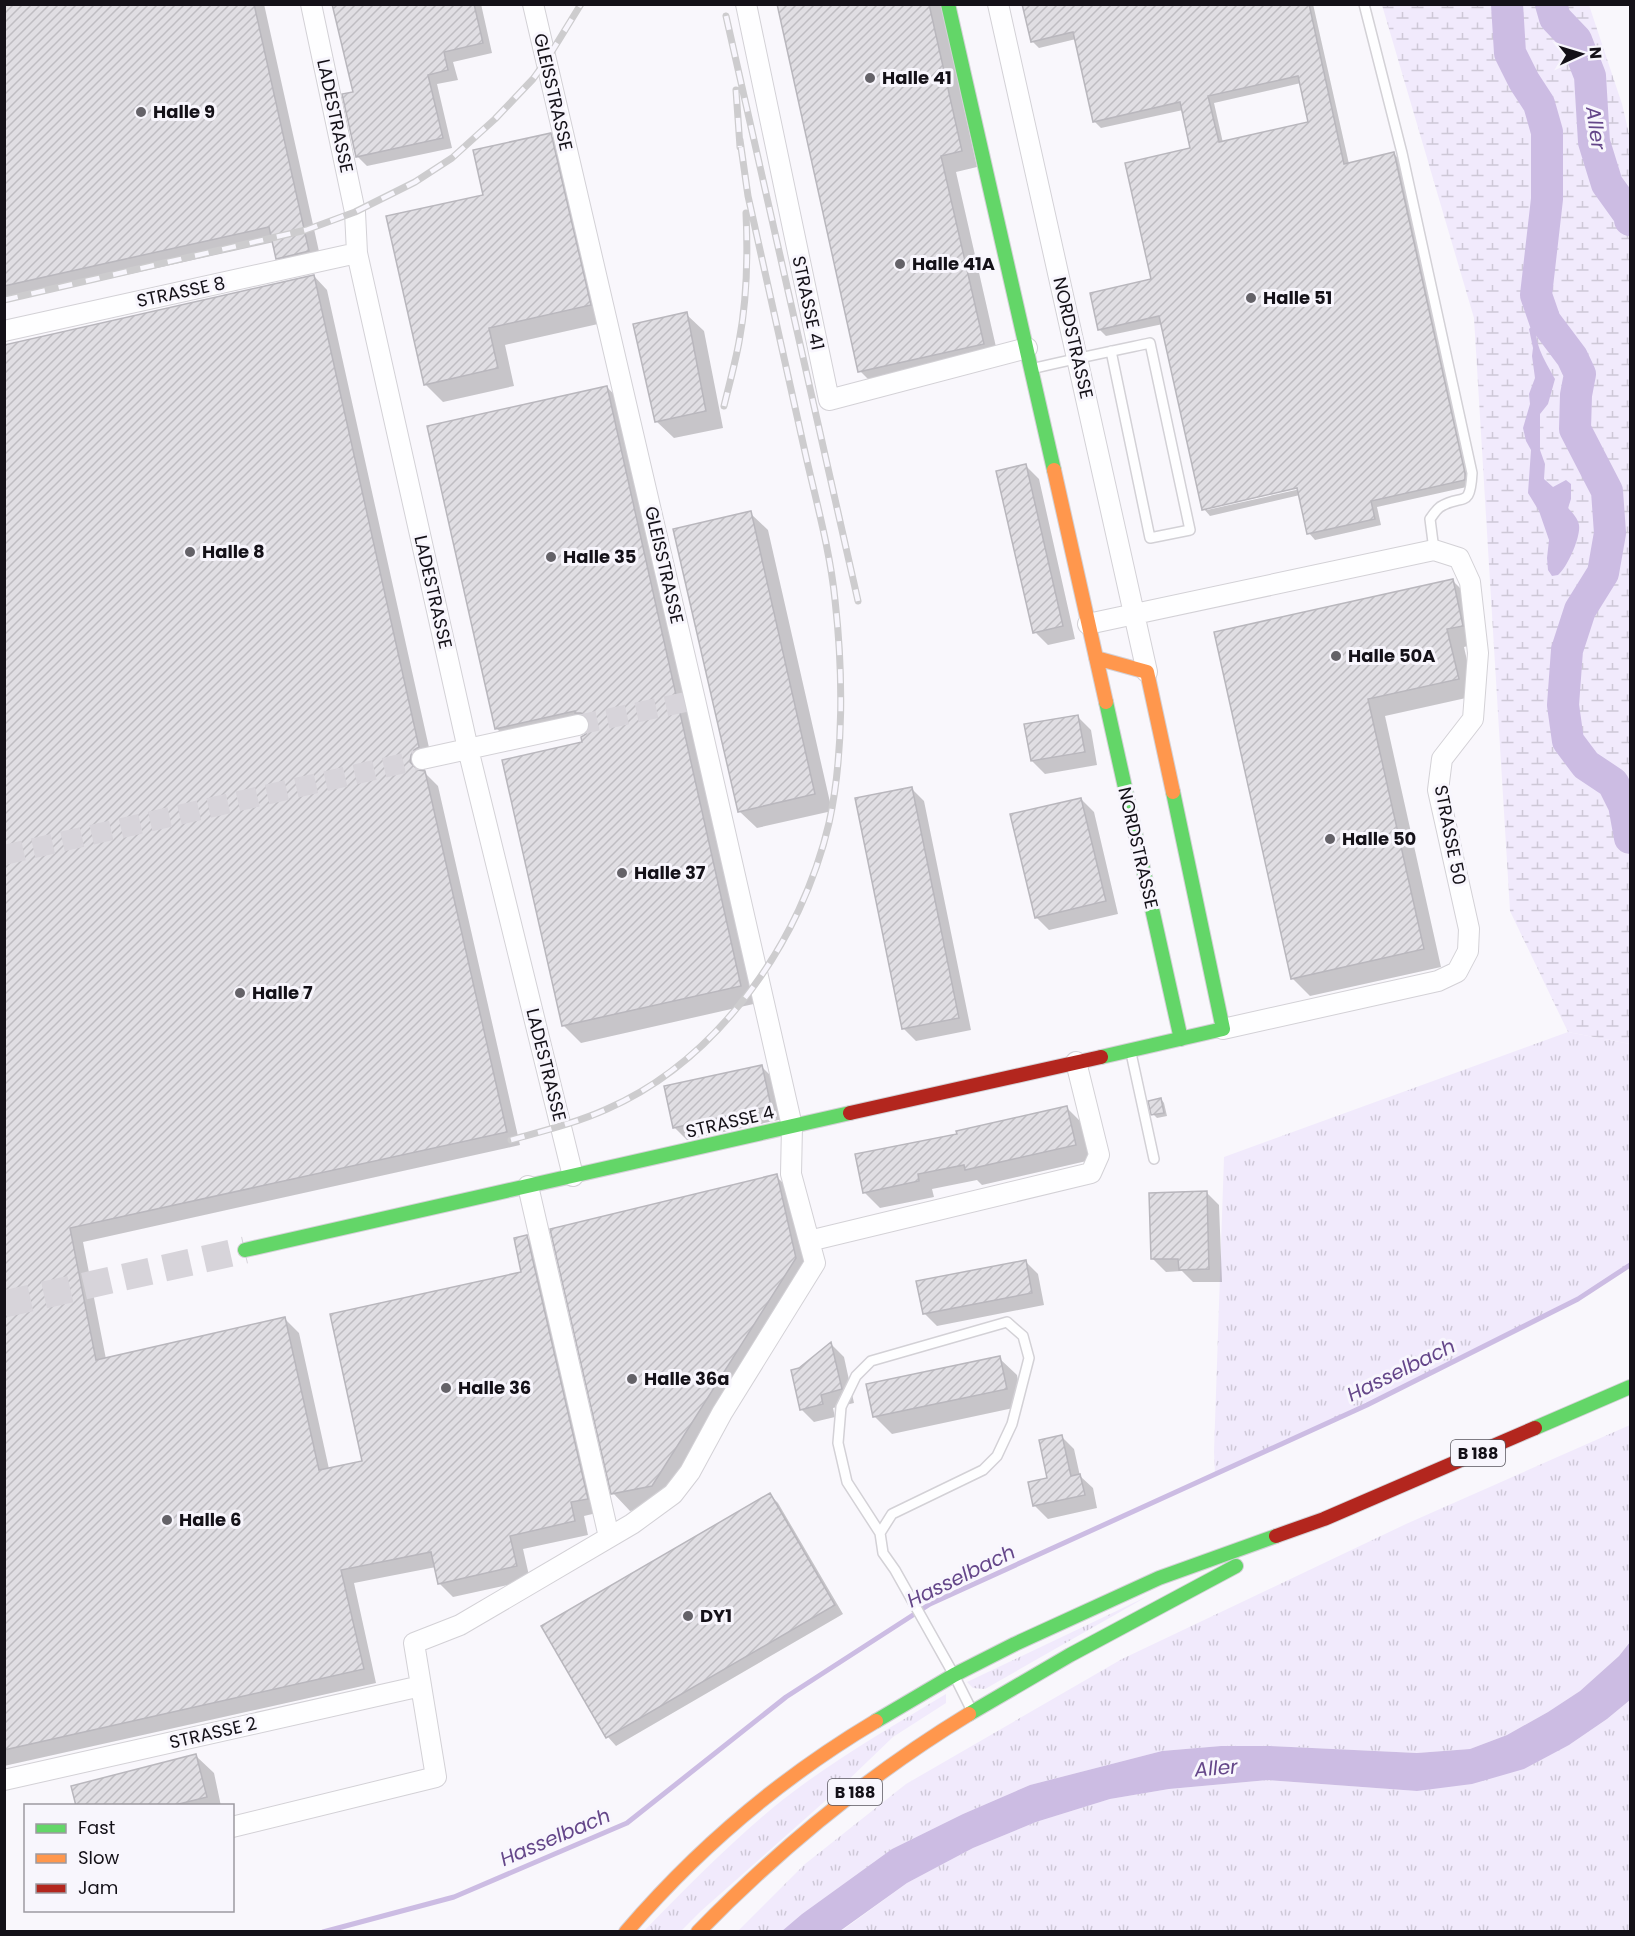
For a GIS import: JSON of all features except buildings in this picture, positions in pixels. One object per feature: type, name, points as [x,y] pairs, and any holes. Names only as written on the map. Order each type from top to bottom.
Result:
[{"type":"street","name":"LADESTRASSE","points":[[311,4],[355,212],[357,253],[468,749],[573,1176]]},
{"type":"street","name":"GLEISSTRASSE","points":[[421,1686],[414,1643],[460,1625],[632,1524],[673,1494],[690,1472],[722,1413],[814,1263],[791,1174],[792,1126],[533,4]]},
{"type":"street","name":"STRASSE 41","points":[[747,4],[829,400],[1027,348]]},
{"type":"street","name":"NORDSTRASSE","points":[[948,4],[1181,1039]]},
{"type":"street","name":"NORDSTRASSE","points":[[998,4],[1147,672],[1223,1029]]},
{"type":"street","name":"STRASSE 8","points":[[4,331],[357,253]]},
{"type":"street","points":[[1088,624],[1434,550]]},
{"type":"street","name":"STRASSE 50","points":[[1223,1029],[1438,981],[1457,972],[1468,951],[1469,929],[1438,790],[1442,759],[1473,719],[1478,653],[1470,582],[1459,558],[1434,550]]},
{"type":"street","points":[[1096,658],[1147,672]]},
{"type":"street","points":[[422,759],[578,725]]},
{"type":"street","name":"STRASSE 4","points":[[245,1250],[1223,1029]]},
{"type":"street","points":[[809,1241],[1091,1173],[1099,1155],[1076,1062]]},
{"type":"street","points":[[528,1186],[609,1537]]},
{"type":"street","name":"B 188","points":[[626,1932],[706,1848],[769,1795],[841,1742],[954,1675],[1015,1644],[1159,1578],[1324,1519],[1630,1387]]},
{"type":"street","name":"B 188","points":[[698,1932],[763,1867],[831,1810],[907,1754],[1031,1676],[1324,1519]]},
{"type":"street","points":[[234,1827],[436,1777],[421,1686]]},
{"type":"street","name":"STRASSE 2","points":[[4,1780],[421,1686]]},
{"type":"lane","points":[[1364,4],[1402,153],[1472,473],[1471,490],[1465,499],[1439,508],[1430,519],[1434,550]]},
{"type":"lane","points":[[1032,369],[1077,358],[1111,351],[1150,343],[1190,530],[1150,538],[1111,351]]},
{"type":"lane","points":[[1130,1050],[1154,1159]]},
{"type":"lane","points":[[880,1533],[892,1514],[982,1470],[997,1456],[1012,1424],[1029,1358],[1023,1336],[1007,1322],[871,1360],[856,1376],[841,1407],[838,1443],[847,1482],[880,1533],[883,1553],[909,1594],[972,1712]]},
{"type":"green space","points":[[1382,5],[1589,5],[1622,104],[1630,138],[1630,1044],[1568,1032],[1510,911],[1474,318]]},
{"type":"green space","points":[[1568,1032],[1630,1044],[1630,1265],[1578,1299],[1367,1405],[1215,1474],[1224,1157]]},
{"type":"green space","points":[[1630,1425],[1630,1642],[1619,1656],[1580,1691],[1548,1712],[1507,1735],[1470,1749],[1417,1753],[1221,1746],[1162,1751],[1030,1785],[963,1814],[892,1849],[782,1931],[737,1932],[805,1864],[906,1784],[1122,1659],[1406,1524]]},
{"type":"green space","points":[[1148,1596],[985,1689],[973,1688],[967,1682]]},
{"type":"green space","points":[[946,1694],[946,1703],[893,1737],[681,1931],[643,1932],[724,1851],[795,1790],[880,1733]]},
{"type":"green space","points":[[1630,1700],[1630,1931],[840,1932],[907,1883],[973,1848],[1036,1822],[1110,1799],[1169,1789],[1268,1780],[1417,1791],[1569,1745]]},
{"type":"water","points":[[1545,321],[1538,328],[1537,339],[1555,379],[1548,404],[1540,414],[1540,450],[1545,464],[1544,479],[1553,487],[1566,480],[1571,484],[1571,499],[1568,508],[1579,525],[1576,544],[1569,559],[1558,575],[1552,576],[1548,570],[1547,558],[1549,540],[1539,511],[1528,493],[1531,450],[1523,428],[1530,404],[1529,394],[1535,378],[1529,329],[1535,323]]},
{"type":"water","points":[[1630,1642],[1630,1700],[1569,1745],[1524,1769],[1472,1784],[1417,1791],[1268,1780],[1169,1789],[1110,1799],[1036,1822],[973,1848],[907,1883],[840,1931],[782,1931],[892,1849],[963,1814],[1030,1785],[1162,1751],[1221,1746],[1417,1753],[1470,1749],[1507,1735],[1580,1691],[1619,1656]]},
{"type":"waterway","points":[[1507,4],[1510,53],[1539,104],[1547,132],[1547,199],[1536,295],[1545,321],[1572,357],[1580,374],[1576,395],[1575,429],[1607,491],[1610,533],[1603,573],[1580,610],[1567,650],[1563,705],[1568,741],[1586,765],[1613,783],[1624,805],[1630,838]]},
{"type":"waterway","name":"Aller","points":[[1551,4],[1555,18],[1576,40],[1590,76],[1594,142],[1607,184],[1630,216],[1630,220]]},
{"type":"waterway","name":"Hasselbach","points":[[323,1932],[454,1897],[627,1823],[786,1697],[930,1604],[1367,1405],[1578,1299],[1630,1265]]},
{"type":"tunnel","points":[[578,725],[695,700]]},
{"type":"tunnel","points":[[4,855],[422,759]]},
{"type":"tunnel","points":[[4,1304],[245,1250]]},
{"type":"railway","points":[[4,300],[306,230],[355,212],[415,182],[452,158],[495,119],[533,79],[581,4]]},
{"type":"railway","points":[[726,16],[858,601]]},
{"type":"railway","points":[[736,90],[740,147]]},
{"type":"railway","points":[[511,1140],[595,1114],[648,1087],[685,1060],[719,1028],[750,992],[776,952],[799,910],[816,867],[829,823],[834,797],[841,712],[840,655],[833,581],[748,196],[740,140]]},
{"type":"railway","points":[[724,406],[744,310],[747,262],[746,213]]},
{"type":"traffic: fast","points":[[948,4],[1054,470]]},
{"type":"traffic: fast","points":[[1106,702],[1181,1039]]},
{"type":"traffic: fast","points":[[1101,1057],[1223,1029],[1173,792]]},
{"type":"traffic: fast","points":[[245,1250],[850,1113]]},
{"type":"traffic: fast","points":[[1535,1428],[1630,1387]]},
{"type":"traffic: fast","points":[[876,1721],[954,1675],[1015,1644],[1159,1578],[1276,1536]]},
{"type":"traffic: fast","points":[[969,1714],[1070,1655],[1236,1566]]},
{"type":"traffic: slow","points":[[1054,470],[1106,702]]},
{"type":"traffic: slow","points":[[1096,658],[1147,672],[1173,792]]},
{"type":"traffic: slow","points":[[698,1932],[761,1871],[827,1814],[896,1762],[969,1714]]},
{"type":"traffic: slow","points":[[626,1932],[653,1901],[742,1816],[807,1766],[876,1721]]},
{"type":"traffic: jam","points":[[850,1113],[1101,1057]]},
{"type":"traffic: jam","points":[[1276,1536],[1324,1519],[1535,1428]]},
{"type":"place","name":"Halle 41","points":[[870,78]]},
{"type":"place","name":"Halle 9","points":[[141,112]]},
{"type":"place","name":"Halle 41A","points":[[900,264]]},
{"type":"place","name":"Halle 51","points":[[1251,298]]},
{"type":"place","name":"Halle 8","points":[[190,552]]},
{"type":"place","name":"Halle 35","points":[[551,557]]},
{"type":"place","name":"Halle 50A","points":[[1336,656]]},
{"type":"place","name":"Halle 50","points":[[1330,839]]},
{"type":"place","name":"Halle 37","points":[[622,873]]},
{"type":"place","name":"Halle 7","points":[[240,993]]},
{"type":"place","name":"Halle 36a","points":[[632,1379]]},
{"type":"place","name":"Halle 36","points":[[446,1388]]},
{"type":"place","name":"Halle 6","points":[[167,1520]]},
{"type":"place","name":"DY1","points":[[688,1616]]}]
